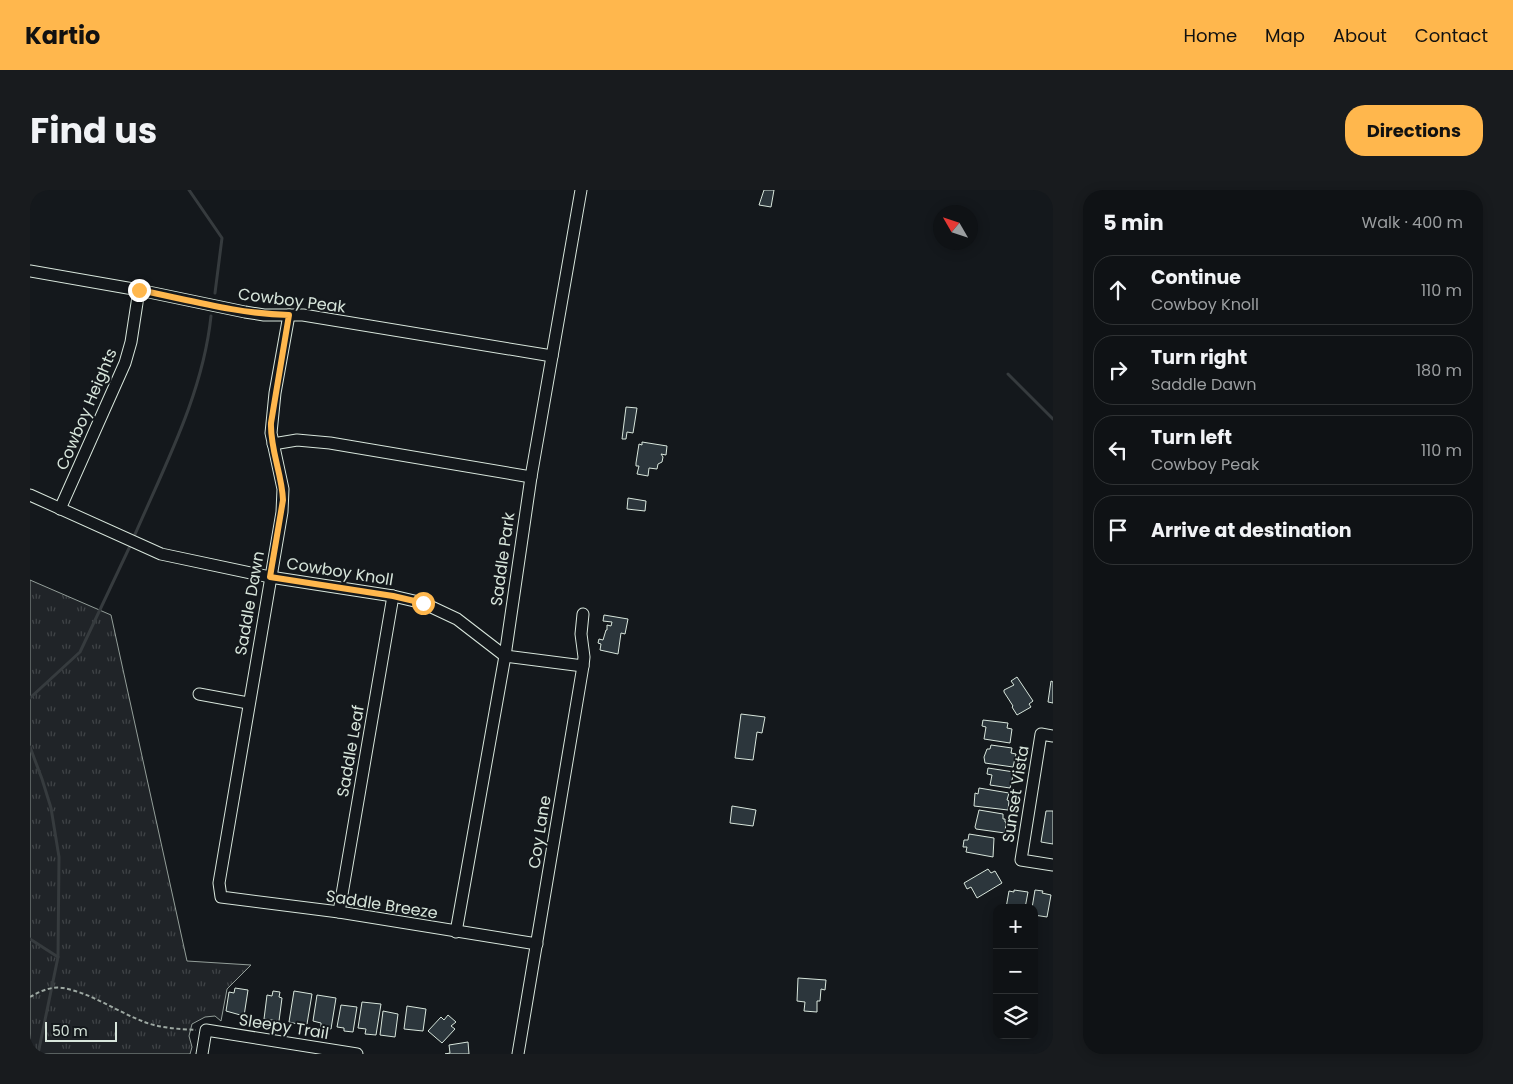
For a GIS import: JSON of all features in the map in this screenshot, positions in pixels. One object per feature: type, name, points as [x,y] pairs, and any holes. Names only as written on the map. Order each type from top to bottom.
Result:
[{"type":"street","name":"Saddle Park","points":[[456,932],[505,656],[531,477],[581,190]]},
{"type":"street","name":"Cowboy Peak","points":[[30,271],[139,290],[245,312],[264,315],[302,315],[552,356]]},
{"type":"street","name":"Cowboy Heights","points":[[60,509],[125,363],[131,342],[139,290]]},
{"type":"street","name":"Saddle Dawn","points":[[221,898],[219,883],[283,500],[283,489],[270,434],[289,315]]},
{"type":"street","points":[[273,444],[297,440],[330,443],[531,477]]},
{"type":"street","name":"Cowboy Knoll","points":[[30,495],[161,554],[270,577],[393,596],[423,603],[457,619],[505,656]]},
{"type":"street","name":"Saddle Leaf","points":[[339,912],[393,596]]},
{"type":"street","name":"Coy Lane","points":[[518,1054],[583,666],[584,657],[581,634],[583,614]]},
{"type":"street","points":[[505,656],[583,666]]},
{"type":"street","points":[[199,694],[248,703]]},
{"type":"street","name":"Sunset Vista","points":[[1053,736],[1041,734],[1021,860],[1053,865]]},
{"type":"street","name":"Saddle Breeze","points":[[221,898],[339,912],[537,944]]},
{"type":"street","points":[[202,1054],[206,1030]]},
{"type":"street","name":"Sleepy Trail","points":[[206,1030],[357,1054]]},
{"type":"path","points":[[30,997],[47,989],[62,988],[81,994],[146,1023],[181,1029],[206,1030]]},
{"type":"green space","points":[[30,580],[111,615],[187,961],[251,965],[227,989],[221,1021],[215,1016],[205,1017],[192,1024],[189,1036],[192,1047],[190,1054],[30,1054]]},
{"type":"building","points":[[764,190],[774,190],[771,207],[759,205]]},
{"type":"building","points":[[626,407],[637,408],[633,433],[627,432],[626,439],[622,439]]},
{"type":"building","points":[[642,442],[667,446],[666,455],[661,454],[663,457],[662,462],[658,464],[657,469],[649,468],[648,476],[637,474],[639,466],[636,466],[636,463],[639,444],[642,445]]},
{"type":"building","points":[[628,498],[646,501],[645,511],[627,509]]},
{"type":"building","points":[[604,615],[628,619],[625,634],[621,633],[618,654],[600,650],[601,644],[598,643],[599,639],[603,640],[607,625],[611,626],[612,622],[603,621]]},
{"type":"building","points":[[1017,677],[1033,701],[1029,704],[1031,707],[1017,715],[1004,690],[1014,685],[1011,681]]},
{"type":"building","points":[[1051,681],[1053,682],[1053,703],[1048,702]]},
{"type":"building","points":[[741,714],[765,717],[762,733],[757,732],[753,760],[735,758]]},
{"type":"building","points":[[983,720],[1008,723],[1007,728],[1012,729],[1010,743],[984,739],[986,727],[982,726]]},
{"type":"building","points":[[991,745],[1012,748],[1011,753],[1016,754],[1013,767],[985,763],[984,757]]},
{"type":"building","points":[[988,768],[1014,772],[1010,788],[990,785],[992,775],[987,774]]},
{"type":"building","points":[[979,788],[1009,793],[1007,800],[1009,801],[1008,810],[974,806],[975,793],[978,794]]},
{"type":"building","points":[[732,806],[756,810],[753,826],[730,823]]},
{"type":"building","points":[[979,810],[1003,814],[1003,819],[1006,822],[1005,833],[976,829]]},
{"type":"building","points":[[1046,811],[1053,811],[1053,844],[1041,842]]},
{"type":"building","points":[[969,834],[994,838],[993,857],[966,852],[967,847],[963,847],[964,840],[968,840]]},
{"type":"building","points":[[988,869],[991,873],[995,871],[1002,883],[977,898],[971,887],[967,889],[964,883]]},
{"type":"building","points":[[1014,890],[1028,892],[1026,904],[1007,904],[1009,891],[1014,892]]},
{"type":"building","points":[[1035,890],[1051,895],[1047,917],[1038,916],[1038,904],[1033,904]]},
{"type":"building","points":[[798,978],[826,980],[825,990],[821,989],[820,1001],[817,1001],[817,1012],[804,1011],[805,1002],[797,1001]]},
{"type":"building","points":[[235,988],[248,990],[244,1016],[226,1011],[229,992],[234,993]]},
{"type":"building","points":[[273,991],[280,992],[279,997],[282,998],[279,1021],[264,1019],[267,995],[272,996]]},
{"type":"building","points":[[294,991],[312,994],[307,1024],[302,1023],[302,1025],[289,1022]]},
{"type":"building","points":[[317,995],[336,998],[331,1029],[321,1027],[321,1023],[313,1021]]},
{"type":"building","points":[[362,1002],[381,1004],[376,1035],[365,1034],[366,1029],[358,1028]]},
{"type":"building","points":[[341,1005],[357,1007],[353,1032],[344,1031],[344,1028],[337,1027]]},
{"type":"building","points":[[407,1006],[426,1009],[423,1031],[404,1029]]},
{"type":"building","points":[[383,1011],[398,1014],[395,1037],[380,1035]]},
{"type":"building","points":[[448,1015],[456,1022],[451,1026],[455,1029],[442,1043],[428,1031],[441,1017],[444,1020]]},
{"type":"building","points":[[468,1042],[469,1054],[445,1054],[450,1053],[449,1045]]},
{"type":"waterway","points":[[189,190],[222,238],[215,293]]},
{"type":"waterway","points":[[133,539],[181,430],[191,402],[207,345],[211,316]]},
{"type":"waterway","points":[[1008,374],[1053,419]]},
{"type":"waterway","points":[[30,698],[80,652],[131,544]]},
{"type":"waterway","points":[[30,747],[51,808],[59,857],[58,957],[38,1054]]},
{"type":"waterway","points":[[30,939],[58,957]]},
{"type":"route","points":[[139,290],[245,312],[264,315],[289,315],[270,434],[283,489],[283,500],[270,577],[393,596],[423,603]]}]
